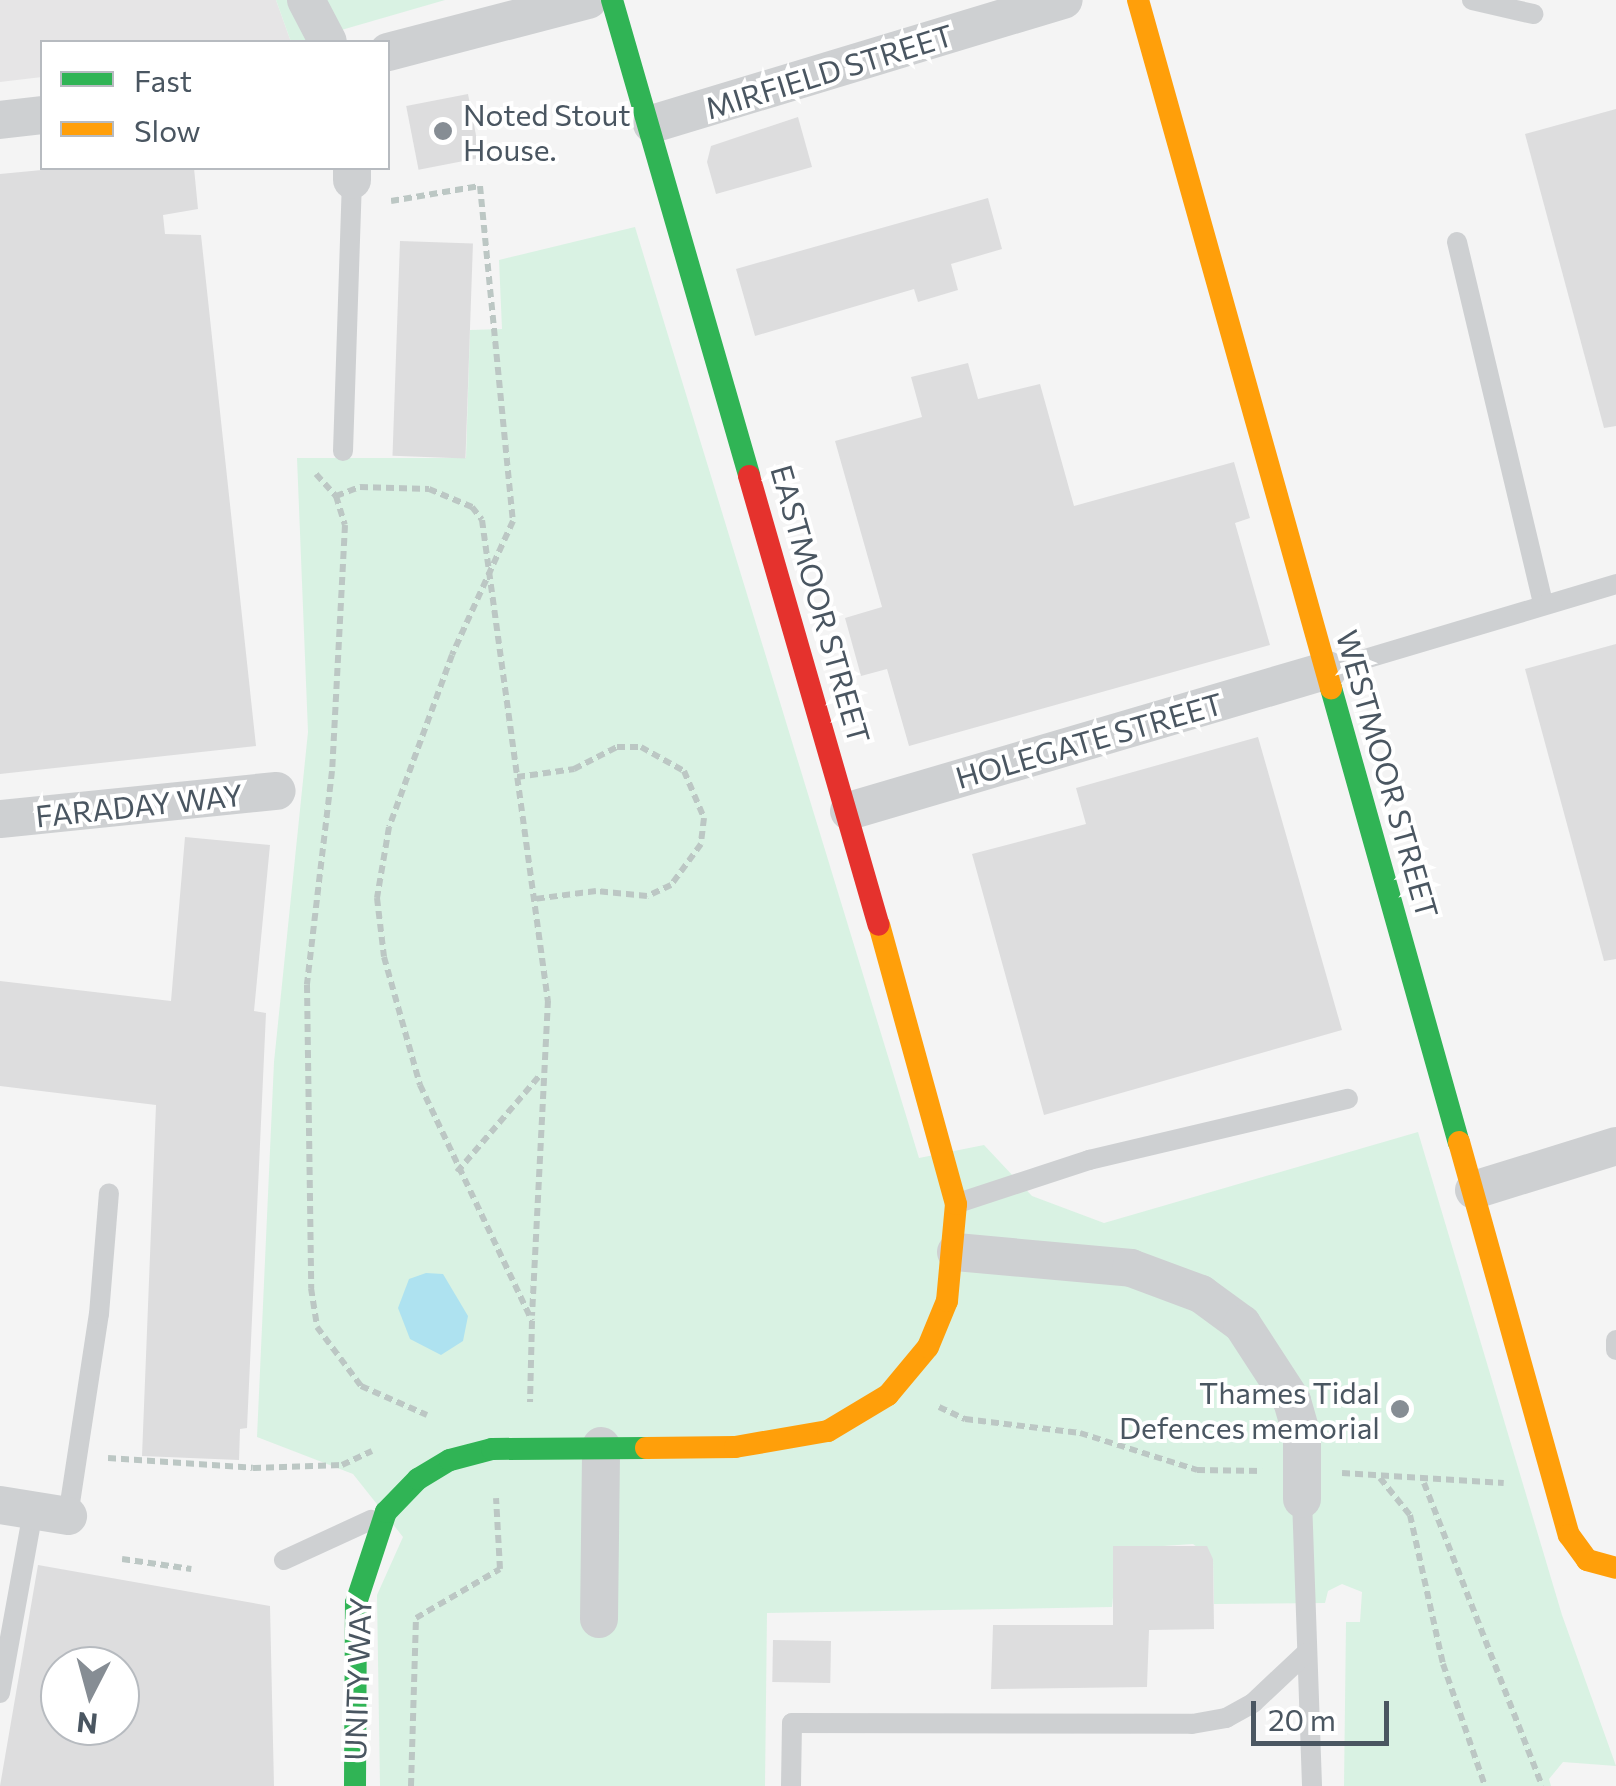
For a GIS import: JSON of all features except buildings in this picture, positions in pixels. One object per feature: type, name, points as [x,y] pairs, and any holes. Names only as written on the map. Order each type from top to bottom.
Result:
[{"type":"street","points":[[306,0],[327,40]]},
{"type":"street","points":[[390,51],[588,0]]},
{"type":"street","name":"EASTMOOR STREET","points":[[612,0],[652,124],[849,811],[956,1204],[957,1240]]},
{"type":"street","name":"MIRFIELD STREET","points":[[652,124],[1064,0]]},
{"type":"street","name":"WESTMOOR STREET","points":[[1138,0],[1570,1535],[1587,1560],[1616,1568]]},
{"type":"street","points":[[0,120],[40,115]]},
{"type":"street","name":"HOLEGATE STREET","points":[[849,811],[1328,670]]},
{"type":"street","name":"FARADAY WAY","points":[[0,819],[278,791]]},
{"type":"street","points":[[1474,1190],[1616,1146]]},
{"type":"street","points":[[957,1240],[1131,1268],[1201,1294],[1242,1324],[1292,1401],[1302,1436],[1302,1499]]},
{"type":"street","name":"UNITY WAY","points":[[355,1786],[356,1603],[367,1554],[386,1512],[418,1479],[450,1460],[492,1449],[782,1444],[858,1416],[904,1380],[928,1347],[947,1301],[957,1240]]},
{"type":"street","points":[[599,1618],[601,1446]]},
{"type":"lane","points":[[1472,0],[1533,14]]},
{"type":"lane","points":[[343,451],[352,174]]},
{"type":"lane","points":[[1457,242],[1544,602]]},
{"type":"lane","points":[[1328,670],[1544,602],[1616,584]]},
{"type":"lane","points":[[956,1204],[1089,1160],[1348,1099]]},
{"type":"lane","points":[[0,1693],[34,1511],[99,1314],[109,1193]]},
{"type":"lane","points":[[1616,1340],[1616,1350]]},
{"type":"lane","points":[[1302,1499],[1300,1602],[1312,1786]]},
{"type":"lane","points":[[284,1560],[386,1512]]},
{"type":"lane","points":[[791,1786],[792,1723],[1192,1724],[1226,1718],[1253,1703],[1306,1654]]},
{"type":"path","points":[[390,202],[480,186],[495,379],[514,484],[514,520],[452,655],[388,827],[377,898],[398,1009],[456,1172],[532,1322]]},
{"type":"path","points":[[316,454],[321,485],[336,496],[345,525],[336,695],[307,984],[310,1288],[317,1327],[332,1354],[361,1386],[428,1415],[412,1425]]},
{"type":"path","points":[[336,496],[360,488],[430,488],[472,507],[482,520],[548,1000],[529,1412]]},
{"type":"path","points":[[517,777],[574,769],[616,747],[641,748],[684,771],[704,818],[695,856],[671,885],[647,896],[596,891],[534,900]]},
{"type":"path","points":[[456,1172],[542,1074]]},
{"type":"path","points":[[938,1407],[964,1419],[1080,1433],[1197,1470],[1268,1471]]},
{"type":"path","points":[[128,1460],[252,1468],[342,1465],[380,1445]]},
{"type":"path","points":[[1328,1471],[1424,1482],[1556,1484]]},
{"type":"path","points":[[1380,1478],[1410,1515],[1443,1664],[1485,1786]]},
{"type":"path","points":[[1424,1482],[1542,1786]]},
{"type":"path","points":[[411,1786],[416,1618],[500,1569],[495,1487]]},
{"type":"path","points":[[122,1559],[191,1570]]},
{"type":"shaded area","points":[[0,0],[276,0],[290,40],[40,40],[40,77],[0,82]]},
{"type":"green space","points":[[276,0],[445,0],[307,40],[290,40]]},
{"type":"green space","points":[[635,227],[919,1158],[984,1145],[1032,1196],[1104,1223],[1418,1132],[1562,1615],[1616,1766],[1563,1762],[1549,1779],[1551,1786],[1344,1786],[1346,1622],[1360,1622],[1362,1592],[1342,1584],[1328,1591],[1325,1603],[1214,1604],[1213,1559],[1193,1544],[1118,1549],[1112,1607],[767,1613],[765,1786],[380,1786],[377,1595],[403,1537],[353,1474],[257,1437],[274,1062],[308,732],[297,458],[466,458],[470,330],[502,329],[499,260]]},
{"type":"water","points":[[426,1273],[443,1274],[468,1316],[463,1341],[441,1355],[410,1339],[398,1308],[409,1279]]},
{"type":"traffic: fast","points":[[612,0],[749,476]]},
{"type":"traffic: fast","points":[[1331,688],[1459,1142]]},
{"type":"traffic: fast","points":[[355,1786],[356,1603],[386,1512],[418,1479],[450,1460],[492,1449],[646,1448]]},
{"type":"traffic: slow","points":[[1138,0],[1331,688]]},
{"type":"traffic: slow","points":[[646,1448],[735,1447],[828,1431],[888,1395],[928,1347],[947,1301],[956,1204],[879,925]]},
{"type":"traffic: slow","points":[[1459,1142],[1569,1535],[1587,1560],[1616,1568]]},
{"type":"traffic: jam","points":[[749,476],[879,925]]},
{"type":"place","name":"Noted Stout House.","points":[[443,131]]},
{"type":"place","name":"Thames Tidal Defences memorial","points":[[1400,1409]]}]
